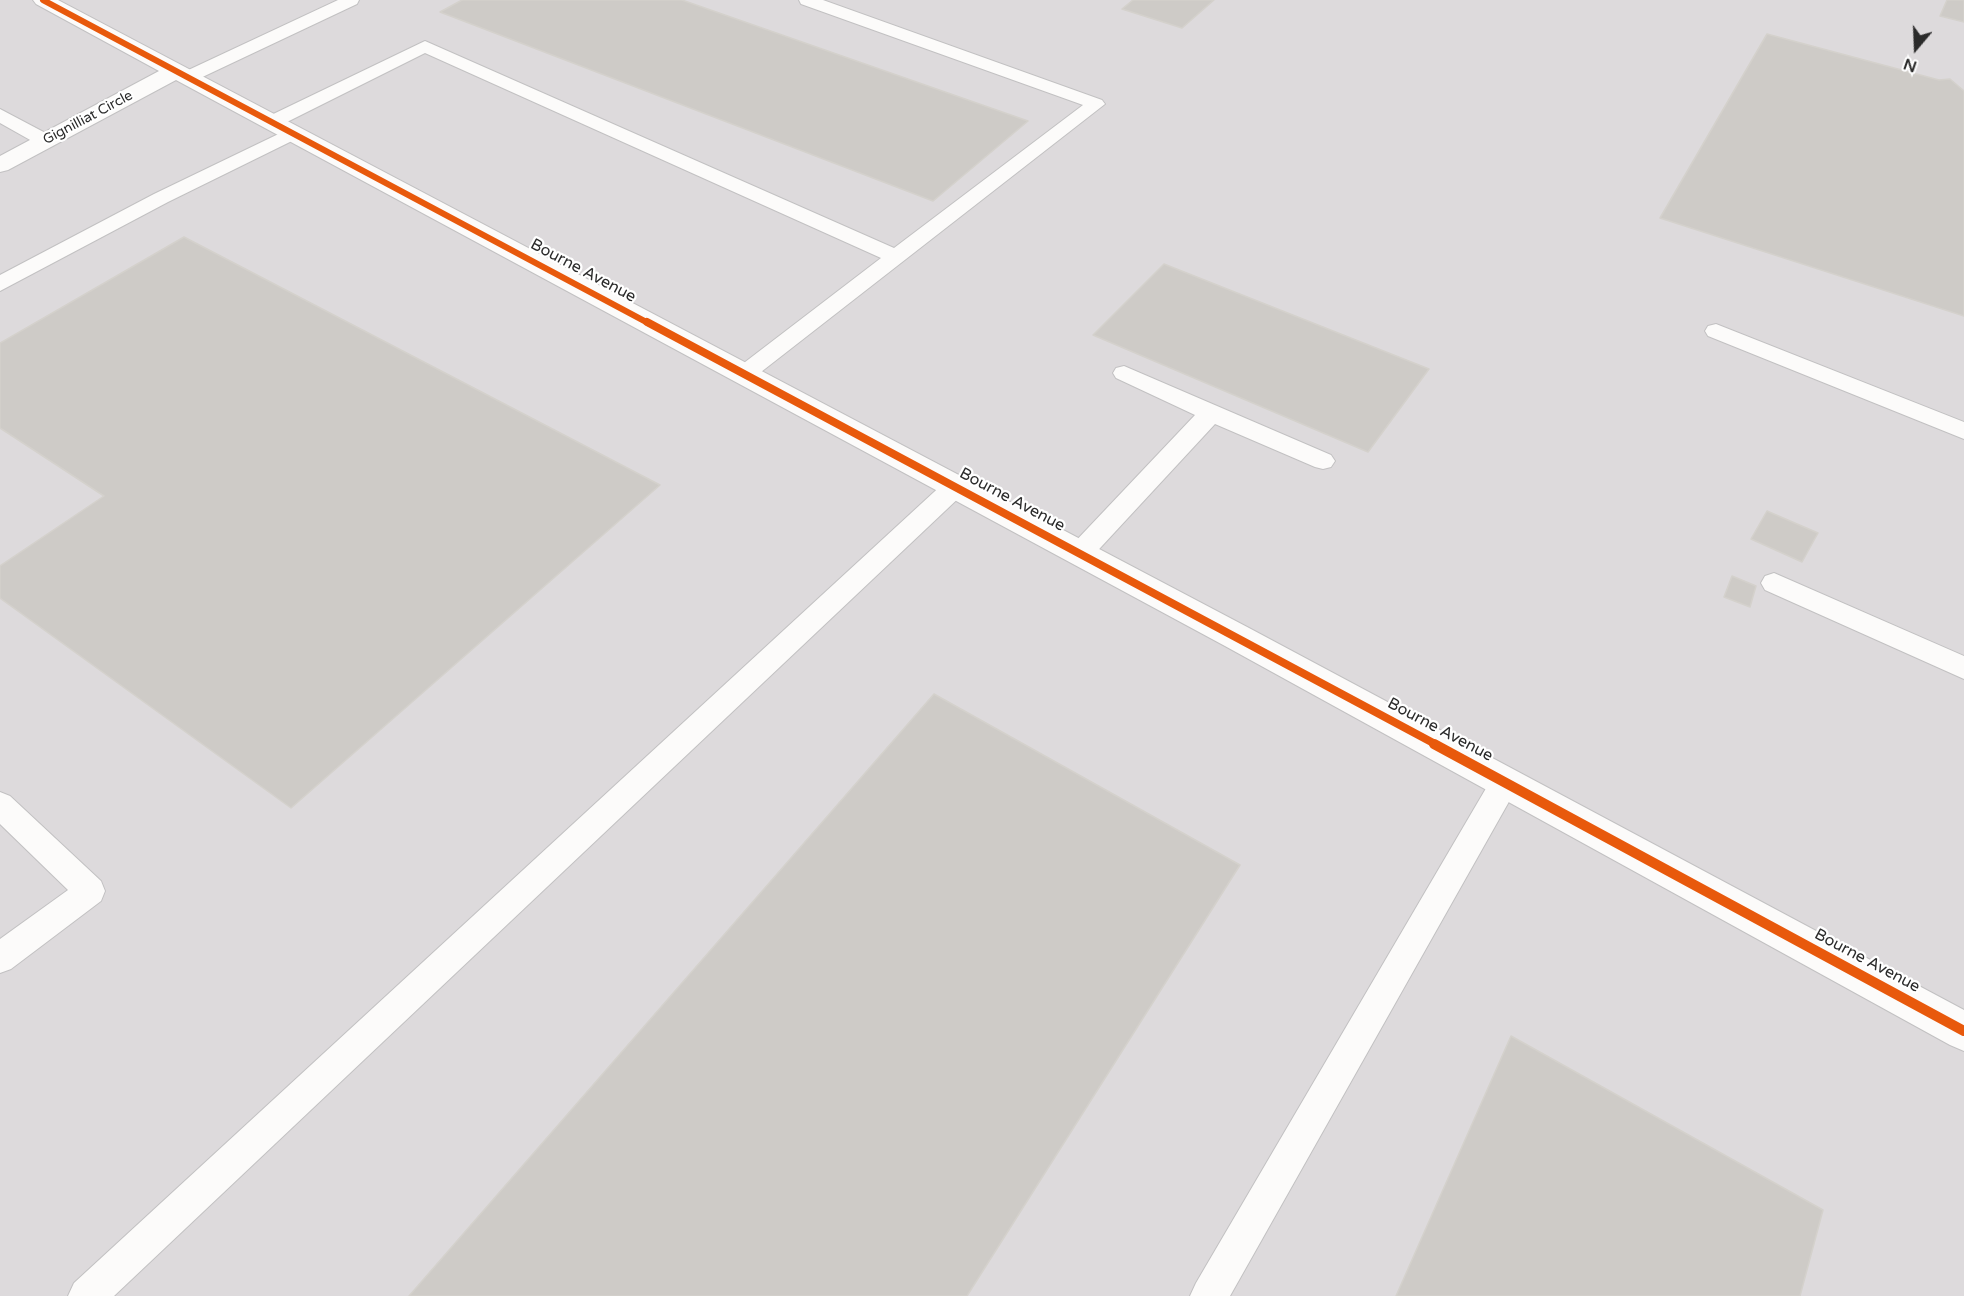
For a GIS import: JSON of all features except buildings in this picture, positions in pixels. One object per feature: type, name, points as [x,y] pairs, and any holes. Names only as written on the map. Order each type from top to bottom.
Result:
[{"type":"street","name":"Bourne Avenue","points":[[43,0],[1080,553],[1964,1031]]},
{"type":"street","name":"Gignilliat Circle","points":[[0,165],[182,74]]},
{"type":"lane","points":[[182,74],[351,0]]},
{"type":"lane","points":[[744,374],[1096,104],[807,0]]},
{"type":"lane","points":[[0,284],[161,198],[425,46],[896,257]]},
{"type":"lane","points":[[0,115],[46,141]]},
{"type":"lane","points":[[1716,331],[1964,431]]},
{"type":"lane","points":[[1124,373],[1211,413],[1323,460]]},
{"type":"lane","points":[[1080,553],[1211,413]]},
{"type":"lane","points":[[87,1296],[955,486]]},
{"type":"lane","points":[[1774,583],[1964,669]]},
{"type":"lane","points":[[1209,1296],[1505,782]]},
{"type":"lane","points":[[0,805],[90,891],[0,958]]},
{"type":"shaded area","points":[[0,0],[1964,0],[1964,1296],[0,1296]]},
{"type":"cycle path","points":[[43,0],[1237,637],[1964,1031]]}]
